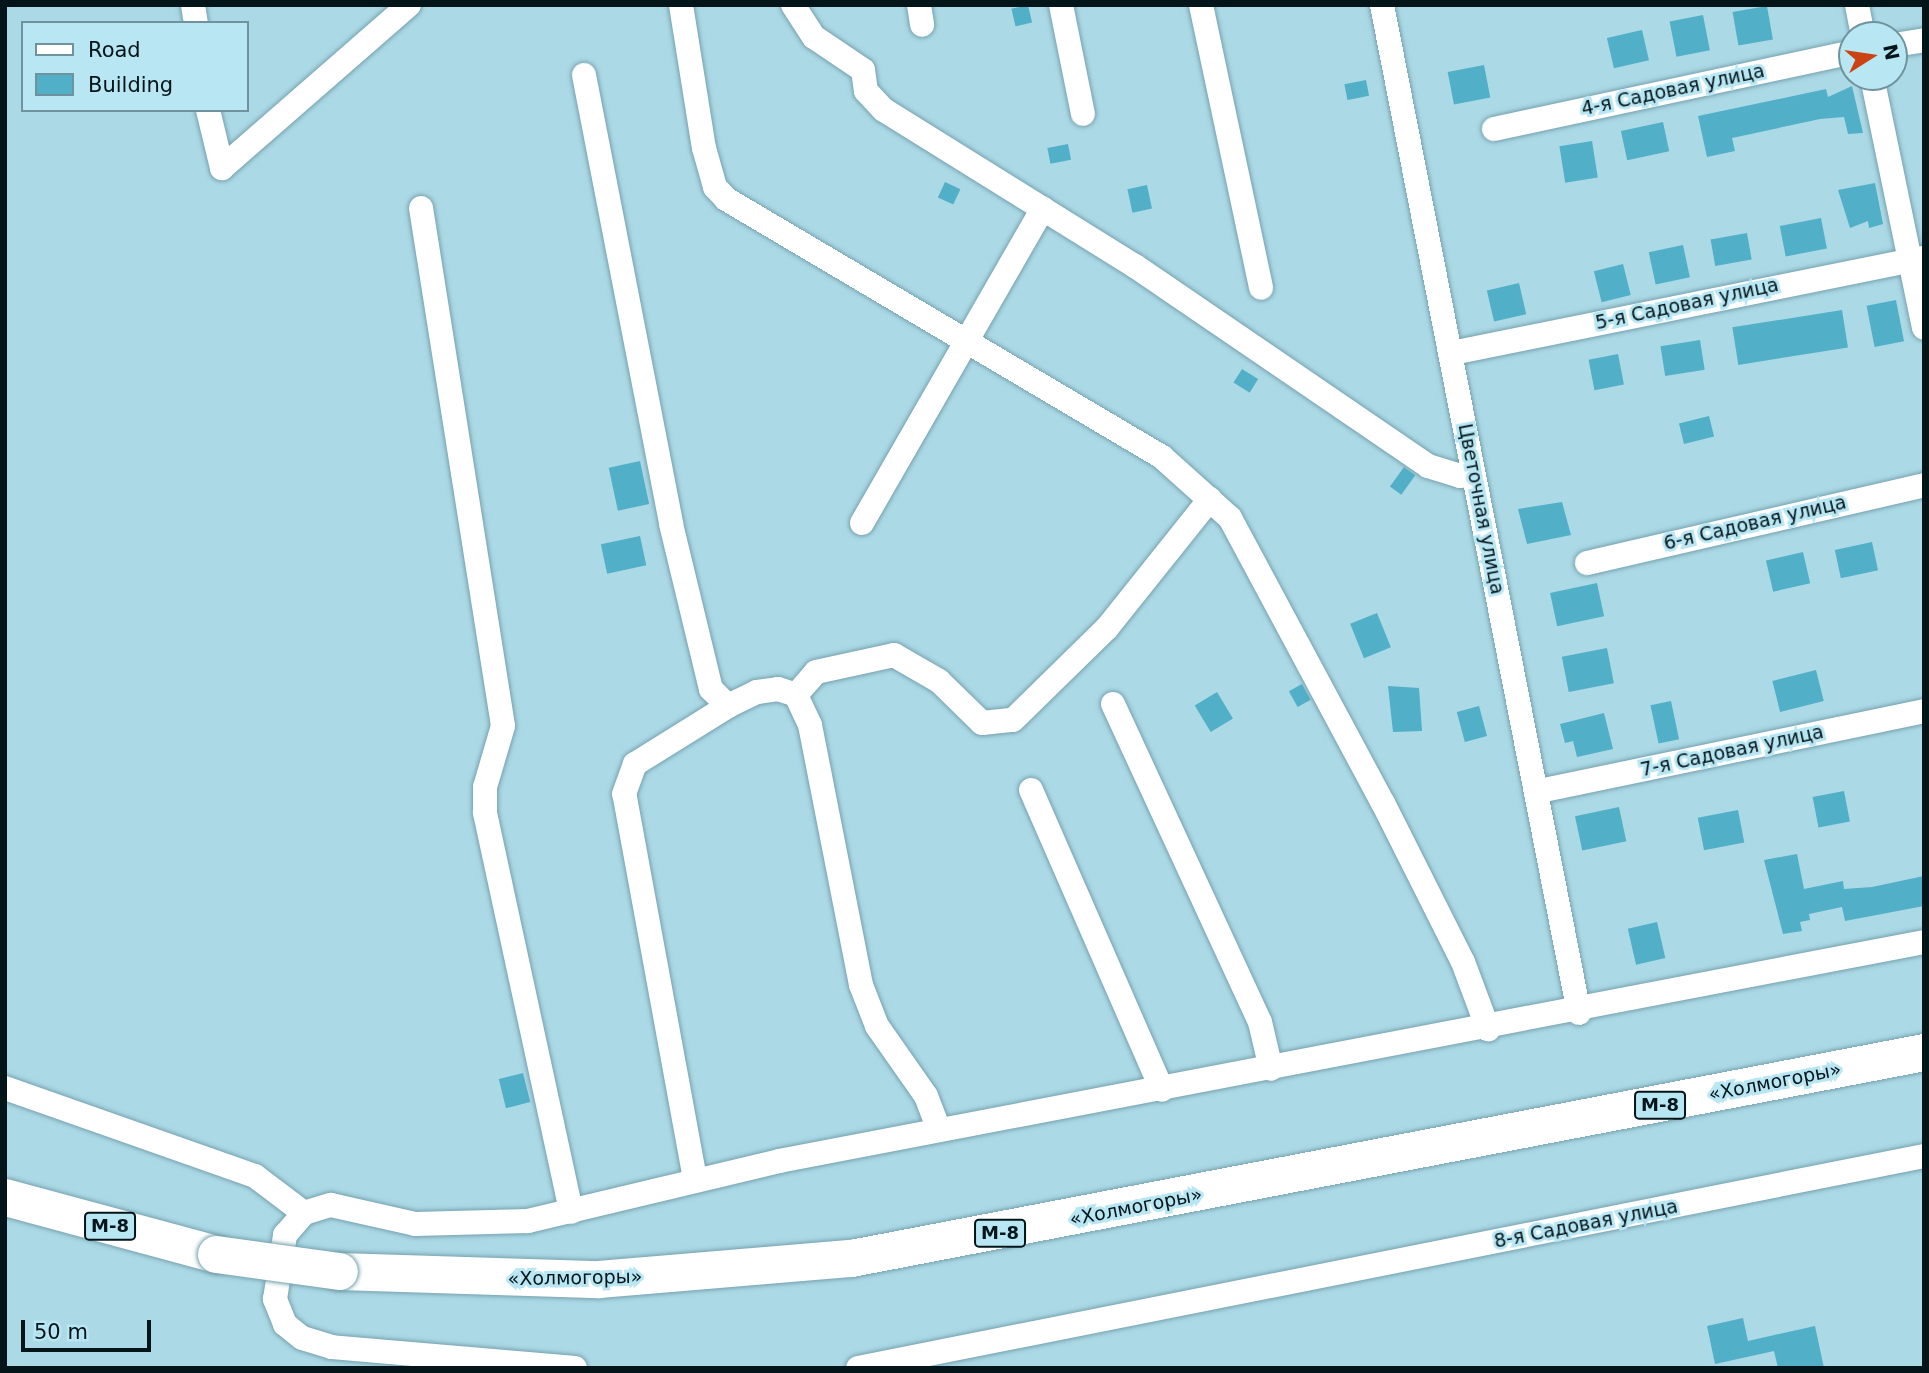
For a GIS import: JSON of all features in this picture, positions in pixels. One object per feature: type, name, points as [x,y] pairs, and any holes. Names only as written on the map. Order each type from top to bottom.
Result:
[{"type":"highway","name":"«Холмогоры»","points":[[216,1254],[339,1271],[599,1279],[851,1258],[1924,1052]]},
{"type":"highway","name":"М-8","points":[[5,1197],[216,1254]]},
{"type":"highway","name":"М-8","points":[[5,1211],[216,1254]]},
{"type":"street","points":[[208,112],[222,168],[409,5]]},
{"type":"street","points":[[681,5],[715,187],[966,345],[1162,457],[1230,518],[1383,803],[1463,962],[1488,1029]]},
{"type":"street","points":[[793,5],[814,37],[863,70],[872,101],[1043,208],[1429,466],[1452,475],[1473,474]]},
{"type":"street","points":[[1061,5],[1083,114]]},
{"type":"street","points":[[1201,5],[1261,288]]},
{"type":"street","name":"Цветочная улица","points":[[1382,5],[1473,474],[1539,791],[1579,1013]]},
{"type":"street","name":"4-я Садовая улица","points":[[1494,129],[1838,55]]},
{"type":"street","points":[[584,75],[671,524],[711,689],[728,706]]},
{"type":"street","points":[[1875,91],[1917,258],[1924,328]]},
{"type":"street","points":[[421,208],[503,726],[485,787],[485,813],[571,1212]]},
{"type":"street","points":[[862,523],[1043,208]]},
{"type":"street","name":"5-я Садовая улица","points":[[1451,354],[1917,258]]},
{"type":"street","name":"6-я Садовая улица","points":[[1587,563],[1924,485]]},
{"type":"street","points":[[796,695],[816,672],[894,655],[939,681],[982,723],[1013,720],[1107,628],[1210,499]]},
{"type":"street","points":[[695,1180],[624,794],[635,764],[728,706],[757,692],[778,689],[796,695]]},
{"type":"street","points":[[796,695],[816,752],[861,985],[877,1026],[926,1096],[939,1130]]},
{"type":"street","points":[[1113,704],[1260,1022],[1271,1069]]},
{"type":"street","name":"7-я Садовая улица","points":[[1539,791],[1924,711]]},
{"type":"street","points":[[1031,790],[1162,1090]]},
{"type":"street","points":[[575,1368],[332,1347],[302,1338],[285,1324],[274,1288],[285,1235],[304,1213],[345,1205],[415,1224],[468,1227],[571,1212],[695,1180],[939,1130],[1579,1013],[1924,942]]},
{"type":"street","points":[[5,1088],[255,1176],[304,1213]]},
{"type":"street","name":"8-я Садовая улица","points":[[858,1368],[1924,1156]]},
{"type":"building","points":[[1028,5],[1032,23],[1015,26],[1011,9]]},
{"type":"building","points":[[1767,6],[1773,39],[1738,46],[1733,12]]},
{"type":"building","points":[[1703,15],[1710,50],[1676,57],[1670,21]]},
{"type":"building","points":[[1642,30],[1649,60],[1614,68],[1607,38]]},
{"type":"building","points":[[1484,65],[1490,97],[1454,104],[1448,72]]},
{"type":"building","points":[[1366,80],[1369,96],[1347,100],[1344,84]]},
{"type":"building","points":[[1826,89],[1828,97],[1841,91],[1853,91],[1863,133],[1848,134],[1844,117],[1820,119],[1732,138],[1735,151],[1707,157],[1698,116]]},
{"type":"building","points":[[1663,122],[1669,151],[1627,160],[1621,131]]},
{"type":"building","points":[[1592,141],[1598,178],[1565,183],[1559,146]]},
{"type":"building","points":[[1068,144],[1071,160],[1050,164],[1047,148]]},
{"type":"building","points":[[945,182],[960,189],[953,205],[938,197]]},
{"type":"building","points":[[1875,183],[1883,224],[1869,228],[1868,221],[1850,228],[1838,190]]},
{"type":"building","points":[[1147,185],[1152,208],[1132,213],[1127,189]]},
{"type":"building","points":[[1821,218],[1827,248],[1786,256],[1780,226]]},
{"type":"building","points":[[1747,233],[1752,260],[1715,266],[1711,239]]},
{"type":"building","points":[[1683,245],[1690,277],[1656,285],[1649,252]]},
{"type":"building","points":[[1623,264],[1631,295],[1602,302],[1594,271]]},
{"type":"building","points":[[1519,283],[1526,314],[1494,322],[1487,290]]},
{"type":"building","points":[[1896,300],[1904,341],[1875,347],[1867,306]]},
{"type":"building","points":[[1842,310],[1848,348],[1738,365],[1732,327]]},
{"type":"building","points":[[1700,340],[1705,370],[1665,376],[1660,346]]},
{"type":"building","points":[[1618,354],[1624,384],[1594,390],[1589,360]]},
{"type":"building","points":[[1242,369],[1258,379],[1250,393],[1234,383]]},
{"type":"building","points":[[1709,416],[1714,436],[1684,444],[1679,423]]},
{"type":"building","points":[[640,461],[649,504],[618,511],[609,468]]},
{"type":"building","points":[[1404,467],[1415,475],[1401,495],[1390,486]]},
{"type":"building","points":[[1562,502],[1571,535],[1527,544],[1518,509]]},
{"type":"building","points":[[640,536],[646,565],[607,574],[601,544]]},
{"type":"building","points":[[1872,542],[1878,570],[1841,578],[1835,550]]},
{"type":"building","points":[[1803,552],[1810,583],[1773,592],[1766,561]]},
{"type":"building","points":[[1597,583],[1604,616],[1557,626],[1550,593]]},
{"type":"building","points":[[1377,613],[1391,647],[1364,658],[1350,624]]},
{"type":"building","points":[[1607,648],[1614,683],[1569,692],[1562,657]]},
{"type":"building","points":[[1816,670],[1824,701],[1780,712],[1772,681]]},
{"type":"building","points":[[1302,684],[1311,700],[1298,707],[1289,691]]},
{"type":"building","points":[[1388,686],[1419,688],[1422,731],[1393,732]]},
{"type":"building","points":[[1217,692],[1233,719],[1211,732],[1195,705]]},
{"type":"building","points":[[1671,701],[1679,739],[1659,744],[1650,705]]},
{"type":"building","points":[[1479,706],[1487,736],[1465,742],[1457,712]]},
{"type":"building","points":[[1604,713],[1613,749],[1577,757],[1573,741],[1565,743],[1560,724]]},
{"type":"building","points":[[1844,791],[1850,821],[1819,828],[1813,797]]},
{"type":"building","points":[[1619,807],[1626,841],[1582,851],[1575,816]]},
{"type":"building","points":[[1738,810],[1744,842],[1704,850],[1698,818]]},
{"type":"building","points":[[1797,854],[1804,889],[1843,881],[1844,889],[1872,887],[1924,876],[1924,906],[1845,921],[1842,907],[1809,914],[1810,920],[1800,922],[1802,931],[1783,934],[1764,860]]},
{"type":"building","points":[[1657,922],[1665,958],[1636,965],[1628,929]]},
{"type":"building","points":[[523,1073],[530,1102],[506,1108],[499,1079]]},
{"type":"building","points":[[1743,1318],[1748,1341],[1815,1326],[1824,1368],[1778,1368],[1774,1351],[1715,1364],[1707,1326]]}]
